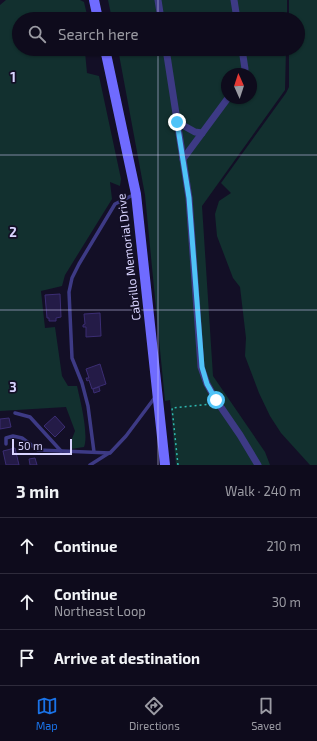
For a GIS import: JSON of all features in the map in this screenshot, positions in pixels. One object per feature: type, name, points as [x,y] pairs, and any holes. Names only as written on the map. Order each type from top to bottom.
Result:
[{"type":"main road","points":[[94,0],[97,12]]},
{"type":"main road","name":"Cabrillo Memorial Drive","points":[[106,56],[136,194],[165,465]]},
{"type":"street","points":[[158,0],[160,12]]},
{"type":"street","points":[[234,0],[236,12]]},
{"type":"street","points":[[167,56],[189,198],[202,367],[207,384],[218,404],[240,435],[258,465]]},
{"type":"street","points":[[243,56],[245,68]]},
{"type":"street","points":[[183,159],[223,104]]},
{"type":"street","points":[[177,122],[194,132],[203,131]]},
{"type":"lane","points":[[94,452],[88,406],[82,384],[72,358],[69,292],[72,278],[79,264],[115,204],[136,194]]},
{"type":"lane","points":[[90,465],[110,453],[126,436],[158,394]]},
{"type":"lane","points":[[15,413],[30,417],[61,451]]},
{"type":"lane","points":[[6,444],[6,438],[13,436],[22,438],[38,450],[110,453]]},
{"type":"path","points":[[178,465],[172,408],[218,404]]},
{"type":"green space","points":[[6,0],[80,0],[84,2],[86,12],[12,12],[12,56],[85,56],[87,73],[99,76],[121,179],[120,186],[110,182],[112,199],[65,275],[62,286],[41,291],[45,328],[55,327],[62,376],[68,386],[77,386],[85,426],[84,447],[71,449],[70,444],[75,431],[66,407],[0,411],[0,5]]},
{"type":"green space","points":[[108,0],[287,0],[287,12],[111,12]]},
{"type":"green space","points":[[289,0],[317,0],[317,465],[310,465],[281,433],[270,416],[259,393],[245,356],[246,338],[240,287],[233,278],[217,236],[215,214],[219,201],[231,193],[221,183],[289,87],[289,56],[305,56],[305,12],[289,12]]},
{"type":"green space","points":[[119,56],[286,56],[285,90],[202,206],[213,376],[265,452],[270,465],[176,465],[170,400],[165,401],[145,195]]},
{"type":"building","points":[[60,294],[61,317],[56,318],[56,321],[49,321],[49,318],[47,318],[45,295]]},
{"type":"building","points":[[100,313],[101,336],[86,337],[86,327],[83,327],[85,324],[84,314]]},
{"type":"building","points":[[100,364],[106,384],[92,389],[89,380],[87,381],[86,378],[89,378],[86,369]]},
{"type":"building","points":[[99,387],[100,391],[94,393],[93,389]]},
{"type":"building","points":[[55,416],[65,427],[55,437],[44,426]]},
{"type":"building","points":[[9,418],[11,427],[0,429],[0,419]]},
{"type":"building","points":[[15,448],[19,465],[6,465],[3,451]]},
{"type":"building","points":[[35,458],[37,465],[30,465],[29,459]]},
{"type":"route","points":[[177,122],[189,198],[202,367],[207,384],[216,400]]}]
